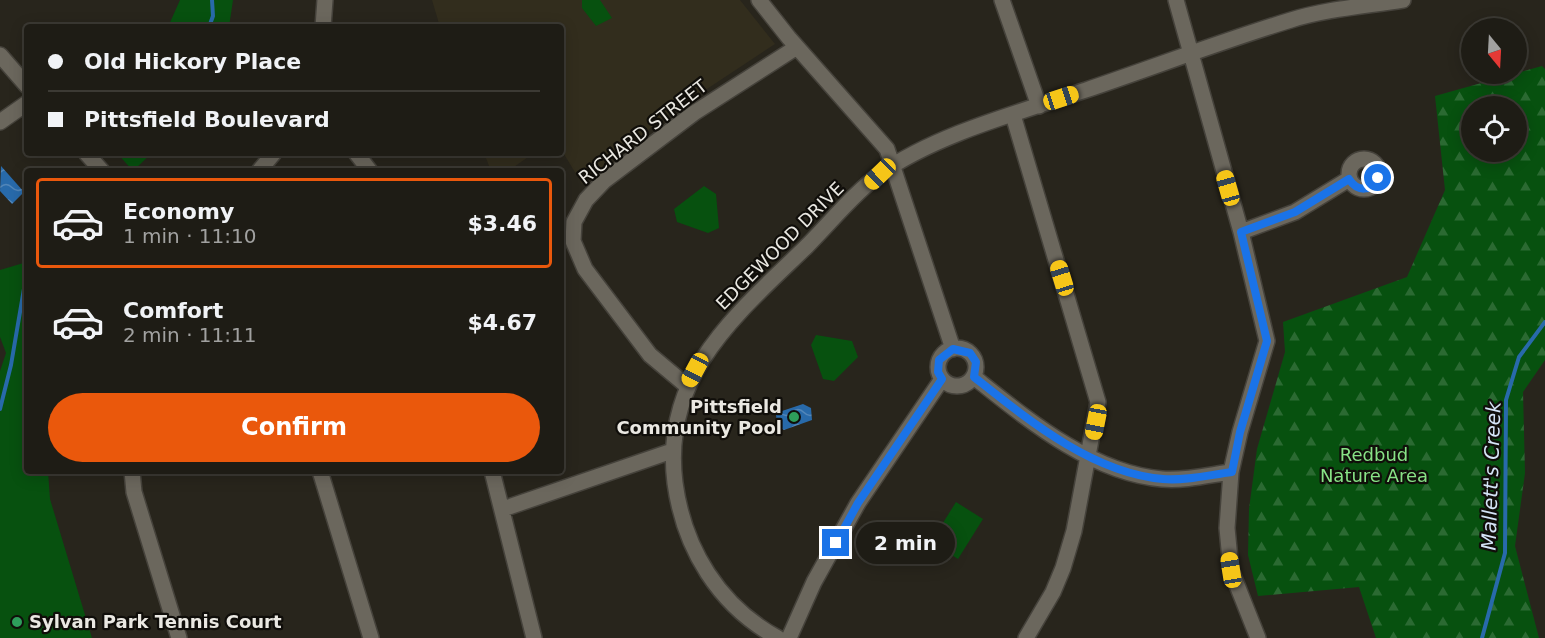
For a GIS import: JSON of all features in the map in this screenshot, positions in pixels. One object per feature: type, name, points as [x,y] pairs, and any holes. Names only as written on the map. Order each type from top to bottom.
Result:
[{"type":"street","points":[[322,24],[325,0]]},
{"type":"street","points":[[759,0],[796,47],[887,149],[895,166],[953,349]]},
{"type":"street","points":[[1002,0],[1039,106]]},
{"type":"street","points":[[1176,0],[1241,232],[1267,341],[1240,432],[1232,472],[1227,528],[1231,570],[1258,638]]},
{"type":"street","name":"EDGEWOOD DRIVE","points":[[778,638],[758,627],[738,611],[718,591],[702,565],[681,514],[672,451],[687,386],[703,355],[733,319],[880,174],[954,136],[1190,56],[1291,19],[1401,0]]},
{"type":"street","name":"RICHARD STREET","points":[[687,386],[650,355],[585,269],[577,257],[573,241],[574,222],[586,200],[604,181],[694,113],[796,47]]},
{"type":"street","points":[[0,55],[24,83]]},
{"type":"street","points":[[0,122],[24,105]]},
{"type":"street","points":[[1013,115],[1098,402],[1074,531],[1063,568],[1053,592],[1026,638]]},
{"type":"street","points":[[89,156],[99,168]]},
{"type":"street","points":[[262,168],[272,156]]},
{"type":"street","points":[[1241,232],[1295,212],[1349,179]]},
{"type":"street","points":[[953,349],[964,350],[972,356],[976,367],[974,377],[960,386],[948,385],[938,372],[939,360],[953,349]]},
{"type":"street","points":[[974,377],[1051,436],[1128,472],[1163,479],[1232,472]]},
{"type":"street","points":[[789,638],[814,582],[858,503],[942,379]]},
{"type":"street","points":[[503,509],[672,451]]},
{"type":"street","points":[[132,474],[134,492],[179,638]]},
{"type":"street","points":[[321,474],[371,638]]},
{"type":"street","points":[[493,474],[534,638]]},
{"type":"shaded area","points":[[432,0],[740,0],[775,44],[663,118],[582,184],[564,154],[564,24],[439,24]]},
{"type":"shaded area","points":[[485,156],[530,156],[512,168],[490,168]]},
{"type":"green space","points":[[180,0],[233,0],[229,24],[169,24]]},
{"type":"green space","points":[[582,0],[600,0],[612,18],[596,26],[582,8]]},
{"type":"green space","name":"Redbud Nature Area","points":[[1542,66],[1545,69],[1545,360],[1523,392],[1525,473],[1515,546],[1539,638],[1376,638],[1359,587],[1258,596],[1248,555],[1249,509],[1257,449],[1285,352],[1283,322],[1407,277],[1445,190],[1435,96],[1478,84],[1527,84],[1527,70]]},
{"type":"green space","points":[[120,156],[149,156],[136,168],[130,168]]},
{"type":"green space","points":[[704,186],[716,194],[719,228],[708,233],[677,222],[674,209]]},
{"type":"green space","points":[[24,263],[24,474],[48,474],[50,499],[92,638],[0,638],[0,371],[6,353],[0,337],[0,270]]},
{"type":"green space","points":[[816,335],[852,341],[858,357],[834,381],[823,379],[811,345]]},
{"type":"green space","points":[[956,502],[983,519],[958,559],[931,542]]},
{"type":"water","points":[[1,166],[24,192],[12,204],[0,191]]},
{"type":"water","name":"Pittsfield Community Pool","points":[[803,404],[811,408],[812,420],[784,430],[777,426],[776,413]]},
{"type":"waterway","points":[[210,24],[213,16],[212,0]]},
{"type":"waterway","points":[[0,409],[11,365],[24,289]]},
{"type":"waterway","name":"Mallett's Creek","points":[[1482,638],[1505,553],[1506,400],[1519,357],[1545,322]]},
{"type":"place","name":"Pittsfield Community Pool","points":[[794,417]]},
{"type":"place","name":"Sylvan Park Tennis Court","points":[[17,622]]},
{"type":"route","points":[[836,543],[858,503],[942,379],[938,372],[939,360],[953,349],[970,353],[976,362],[974,377],[1018,412],[1051,436],[1089,455],[1128,472],[1163,479],[1192,478],[1232,472],[1240,432],[1267,341],[1241,232],[1280,220],[1349,179],[1356,187],[1366,189],[1376,183],[1378,178]]}]
